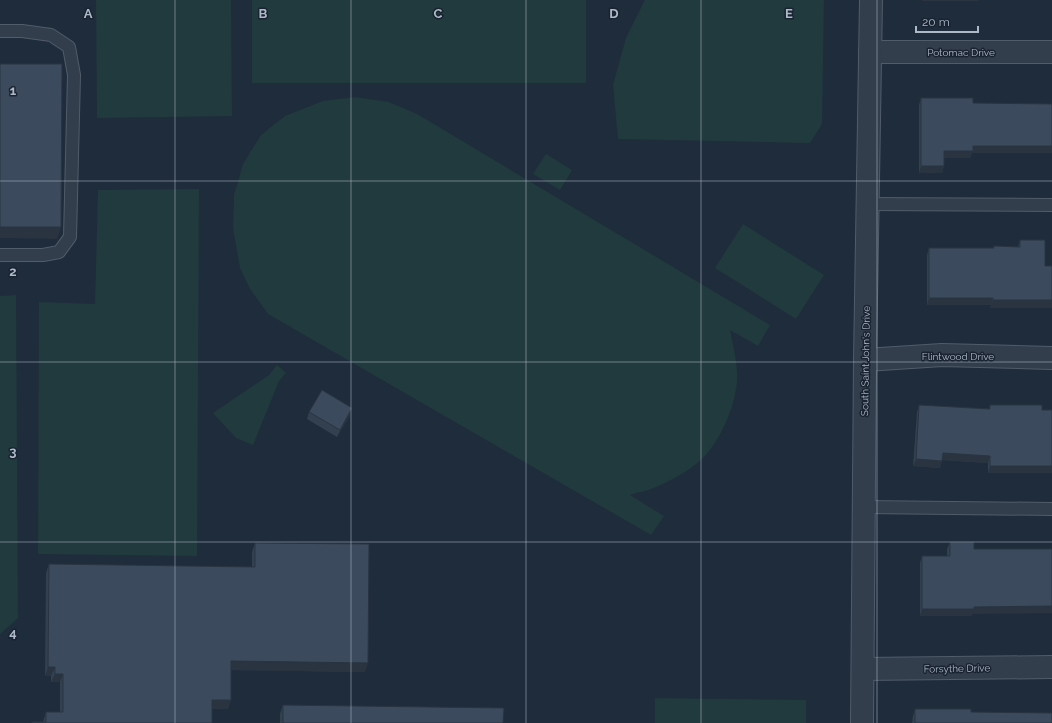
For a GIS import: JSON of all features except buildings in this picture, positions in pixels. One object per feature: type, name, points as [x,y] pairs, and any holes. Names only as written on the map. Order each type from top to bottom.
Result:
[{"type":"street","name":"South Saint John's Drive","points":[[862,723],[865,360],[871,0]]},
{"type":"street","name":"Potomac Drive","points":[[870,52],[1052,52]]},
{"type":"street","name":"Flintwood Drive","points":[[865,360],[942,355],[1052,358]]},
{"type":"street","name":"Forsythe Drive","points":[[863,669],[1052,667]]},
{"type":"lane","points":[[0,31],[22,31],[51,35],[69,47],[74,75],[70,237],[59,252],[43,256],[0,255]]},
{"type":"lane","points":[[868,204],[1052,205]]},
{"type":"lane","points":[[864,508],[1052,509]]},
{"type":"green space","points":[[96,0],[231,0],[232,116],[97,118]]},
{"type":"green space","points":[[252,0],[586,0],[586,83],[252,83]]},
{"type":"green space","points":[[645,0],[824,0],[822,124],[810,143],[618,139],[613,85],[626,38]]},
{"type":"green space","points":[[355,97],[389,102],[417,114],[770,325],[758,346],[730,330],[737,368],[736,391],[727,421],[717,440],[705,456],[682,474],[653,488],[630,495],[664,516],[651,535],[268,314],[250,289],[240,268],[233,228],[234,195],[243,164],[261,135],[285,116],[323,101]]},
{"type":"green space","points":[[546,154],[572,170],[560,190],[533,174]]},
{"type":"green space","points":[[199,189],[197,556],[38,554],[39,302],[95,304],[98,190]]},
{"type":"green space","points":[[743,224],[824,275],[796,319],[715,268]]},
{"type":"green space","points":[[16,295],[18,618],[0,634],[0,296]]},
{"type":"green space","points":[[277,365],[286,373],[279,381],[253,445],[236,438],[213,413],[269,375]]},
{"type":"green space","points":[[655,698],[806,700],[806,723],[655,723]]}]
